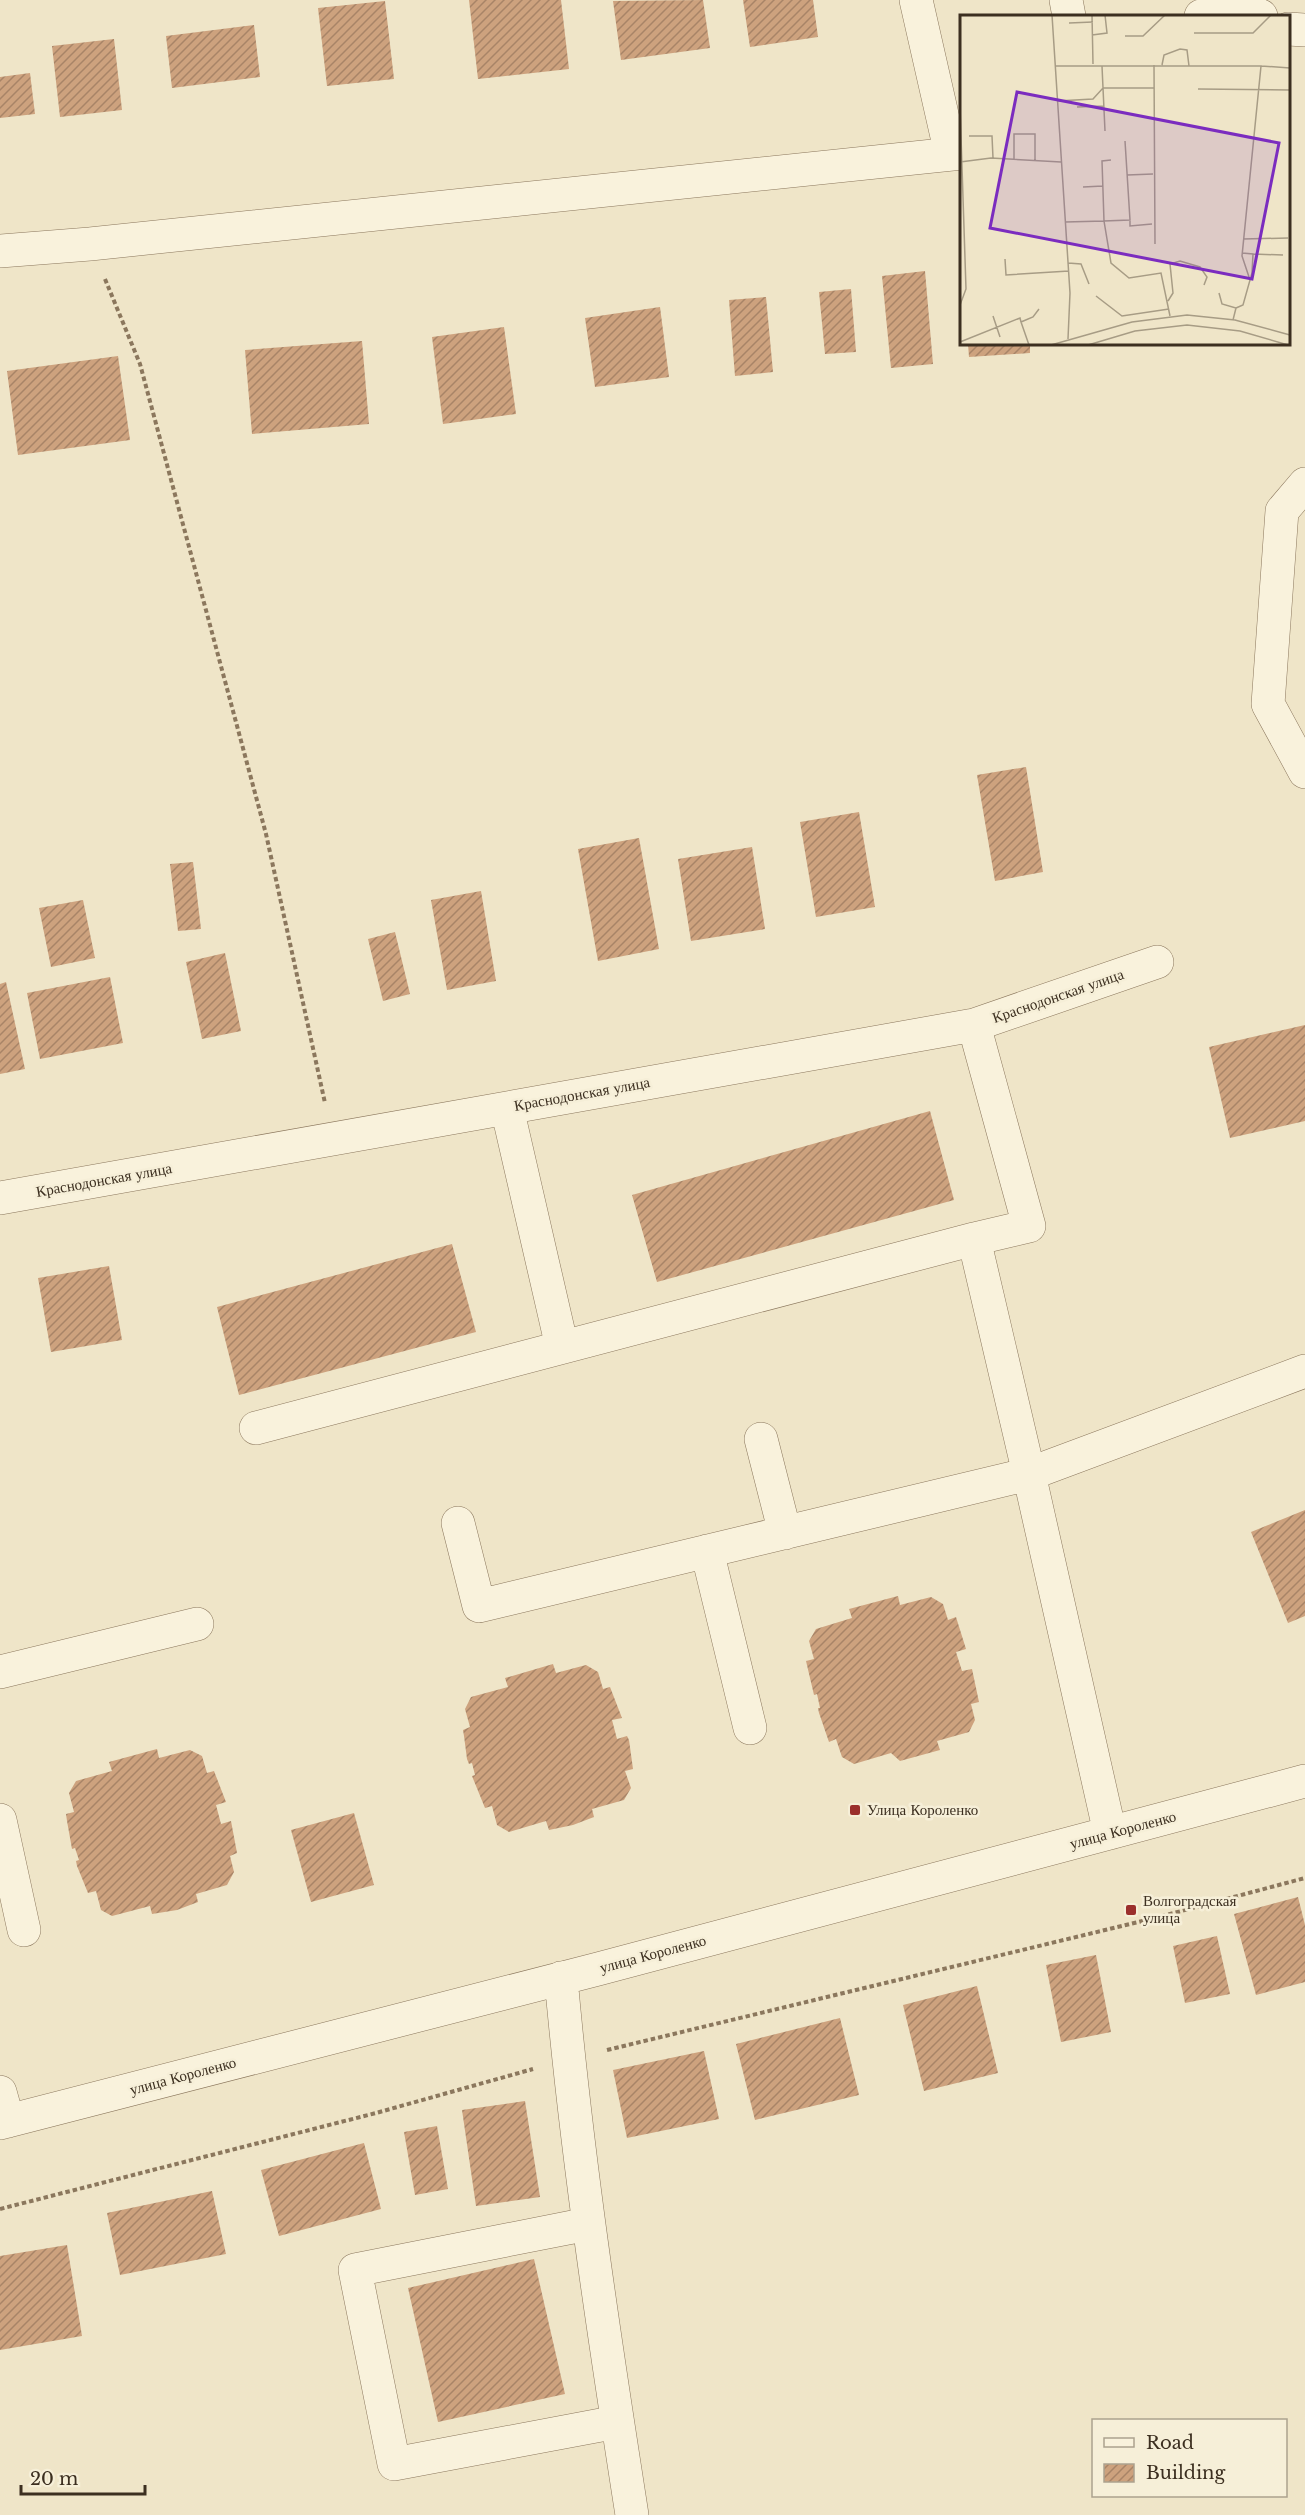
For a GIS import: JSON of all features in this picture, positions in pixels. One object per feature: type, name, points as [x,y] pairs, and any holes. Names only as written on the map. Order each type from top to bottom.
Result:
[{"type":"street","points":[[0,252],[956,153],[916,0]]},
{"type":"street","points":[[1066,0],[1069,15]]},
{"type":"street","points":[[1211,15],[1250,11],[1260,15]]},
{"type":"street","points":[[1305,484],[1282,511],[1268,704],[1305,772]]},
{"type":"street","name":"Краснодонская улица","points":[[0,1198],[974,1025],[1157,962]]},
{"type":"street","points":[[256,1428],[1029,1226],[974,1025]]},
{"type":"street","points":[[507,1108],[562,1347]]},
{"type":"street","points":[[974,1239],[1110,1833]]},
{"type":"street","points":[[458,1523],[479,1606],[1029,1474],[1305,1371]]},
{"type":"street","points":[[761,1439],[785,1533]]},
{"type":"street","points":[[707,1551],[750,1728]]},
{"type":"street","points":[[0,1672],[197,1624]]},
{"type":"street","name":"улица Короленко","points":[[3,2112],[561,1978],[1305,1781]]},
{"type":"street","points":[[0,1820],[24,1930]]},
{"type":"street","points":[[561,1978],[568,2060],[588,2224],[632,2515]]},
{"type":"street","points":[[588,2224],[355,2270],[394,2464],[617,2422]]},
{"type":"path","points":[[90,244],[144,375],[266,834],[333,1139]]},
{"type":"path","points":[[0,2209],[376,2113],[568,2060],[1132,1923],[1305,1878]]},
{"type":"building","points":[[469,0],[561,0],[569,69],[478,79]]},
{"type":"building","points":[[703,0],[710,48],[621,60],[613,1]]},
{"type":"building","points":[[743,0],[813,0],[818,37],[750,47]]},
{"type":"building","points":[[385,1],[394,79],[327,86],[318,8]]},
{"type":"building","points":[[254,25],[260,77],[172,88],[166,36]]},
{"type":"building","points":[[114,39],[122,110],[60,117],[52,46]]},
{"type":"building","points":[[30,73],[35,114],[0,118],[0,77]]},
{"type":"building","points":[[925,271],[933,364],[891,368],[882,276]]},
{"type":"building","points":[[851,289],[856,352],[825,354],[819,292]]},
{"type":"building","points":[[766,297],[773,372],[735,376],[729,300]]},
{"type":"building","points":[[660,307],[669,377],[595,387],[585,318]]},
{"type":"building","points":[[504,327],[516,414],[443,424],[432,337]]},
{"type":"building","points":[[362,341],[369,424],[252,434],[245,350]]},
{"type":"building","points":[[968,345],[1030,345],[1030,353],[969,357]]},
{"type":"building","points":[[118,356],[130,440],[18,455],[7,371]]},
{"type":"building","points":[[1026,767],[1043,872],[995,881],[977,775]]},
{"type":"building","points":[[859,812],[875,907],[816,917],[800,822]]},
{"type":"building","points":[[639,838],[659,949],[598,961],[578,849]]},
{"type":"building","points":[[752,847],[765,929],[691,941],[678,859]]},
{"type":"building","points":[[193,862],[201,929],[178,931],[170,864]]},
{"type":"building","points":[[481,891],[496,981],[447,990],[431,900]]},
{"type":"building","points":[[83,900],[95,958],[51,967],[39,908]]},
{"type":"building","points":[[395,932],[410,994],[383,1001],[368,939]]},
{"type":"building","points":[[225,953],[241,1031],[202,1039],[186,962]]},
{"type":"building","points":[[110,977],[123,1043],[40,1059],[27,993]]},
{"type":"building","points":[[6,982],[25,1069],[0,1074],[0,984]]},
{"type":"building","points":[[1305,1025],[1305,1121],[1230,1138],[1209,1047]]},
{"type":"building","points":[[930,1111],[954,1200],[657,1282],[632,1195]]},
{"type":"building","points":[[452,1244],[476,1332],[239,1395],[217,1307]]},
{"type":"building","points":[[109,1266],[122,1340],[51,1352],[38,1278]]},
{"type":"building","points":[[1305,1510],[1305,1616],[1288,1623],[1251,1532]]},
{"type":"building","points":[[898,1596],[900,1605],[931,1597],[943,1604],[948,1620],[956,1617],[966,1649],[956,1652],[962,1671],[972,1669],[979,1702],[971,1704],[975,1720],[969,1732],[937,1741],[940,1750],[900,1761],[891,1753],[854,1764],[842,1757],[836,1739],[829,1742],[806,1661],[814,1659],[809,1641],[816,1629],[852,1618],[849,1609]]},
{"type":"building","points":[[553,1664],[556,1673],[586,1665],[598,1672],[603,1689],[610,1687],[622,1718],[612,1720],[617,1739],[627,1736],[629,1740],[633,1769],[625,1771],[631,1788],[624,1800],[592,1809],[594,1817],[573,1825],[549,1830],[546,1821],[509,1832],[497,1825],[492,1806],[485,1808],[472,1776],[475,1775],[472,1763],[469,1764],[467,1759],[463,1730],[470,1727],[465,1709],[471,1697],[508,1687],[505,1678]]},
{"type":"building","points":[[157,1749],[159,1758],[190,1750],[202,1756],[207,1773],[214,1771],[226,1802],[216,1805],[221,1824],[231,1821],[237,1853],[230,1856],[234,1872],[227,1885],[196,1894],[198,1902],[177,1910],[152,1914],[150,1906],[112,1916],[101,1910],[96,1891],[88,1893],[77,1866],[76,1861],[79,1860],[75,1848],[72,1849],[66,1814],[74,1812],[69,1793],[76,1781],[112,1771],[109,1762]]},
{"type":"building","points":[[354,1813],[374,1885],[311,1902],[291,1830]]},
{"type":"building","points":[[1298,1897],[1305,1925],[1305,1982],[1256,1995],[1234,1914]]},
{"type":"building","points":[[1217,1936],[1230,1994],[1185,2003],[1173,1946]]},
{"type":"building","points":[[1096,1955],[1111,2032],[1061,2042],[1046,1965]]},
{"type":"building","points":[[977,1986],[998,2073],[924,2091],[903,2005]]},
{"type":"building","points":[[840,2018],[859,2095],[755,2120],[736,2044]]},
{"type":"building","points":[[704,2051],[719,2119],[627,2138],[613,2070]]},
{"type":"building","points":[[525,2101],[540,2197],[476,2206],[462,2110]]},
{"type":"building","points":[[437,2126],[448,2189],[415,2195],[404,2132]]},
{"type":"building","points":[[364,2143],[381,2209],[279,2236],[261,2170]]},
{"type":"building","points":[[212,2191],[226,2254],[120,2275],[107,2213]]},
{"type":"building","points":[[67,2245],[82,2336],[0,2350],[0,2256]]},
{"type":"building","points":[[534,2259],[565,2394],[438,2422],[408,2288]]},
{"type":"place","name":"Улица Короленко","points":[[855,1810]]},
{"type":"place","name":"Волгоградская улица","points":[[1131,1910]]}]
